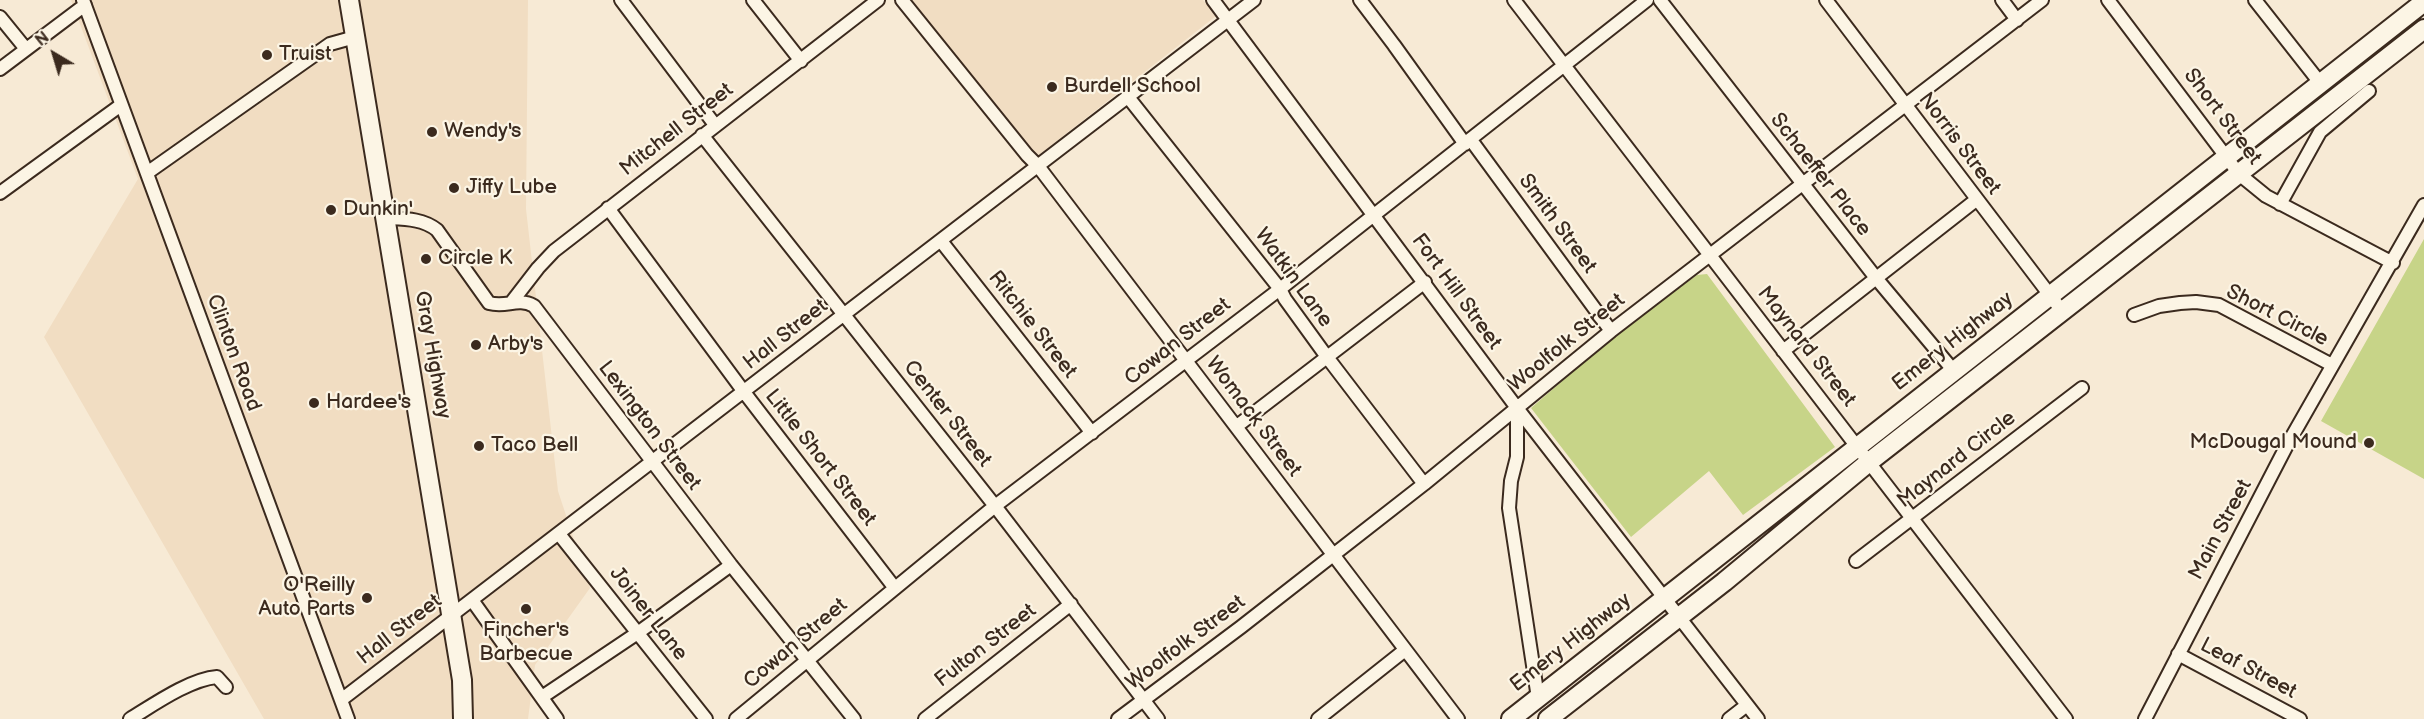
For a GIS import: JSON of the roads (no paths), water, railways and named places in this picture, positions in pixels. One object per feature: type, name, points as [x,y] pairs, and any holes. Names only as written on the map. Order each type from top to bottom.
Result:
[{"type":"highway","name":"Gray Highway","points":[[349,0],[462,680],[463,719]]},
{"type":"highway","name":"Emery Highway","points":[[1511,719],[1953,370],[2321,84],[2416,4]]},
{"type":"highway","name":"Emery Highway","points":[[1548,719],[1680,616],[1869,462],[2424,28]]},
{"type":"street","points":[[621,0],[715,125]]},
{"type":"street","points":[[753,0],[801,61]]},
{"type":"street","name":"Mitchell Street","points":[[512,303],[554,251],[878,0]]},
{"type":"street","name":"Womack Street","points":[[902,0],[1038,166],[1458,719]]},
{"type":"street","name":"Fort Hill Street","points":[[1213,0],[1375,214],[1517,408],[1758,719]]},
{"type":"street","name":"Hall Street","points":[[341,700],[1254,0]]},
{"type":"street","name":"Smith Street","points":[[1360,0],[1611,331]]},
{"type":"street","name":"Maynard Street","points":[[1514,0],[2066,719]]},
{"type":"street","name":"Cowan Street","points":[[736,719],[894,586],[995,506],[1280,289],[1647,0]]},
{"type":"street","name":"Schaeffer Place","points":[[1660,0],[1876,278],[1953,370]]},
{"type":"street","name":"Norris Street","points":[[1826,0],[2062,311]]},
{"type":"street","points":[[2002,0],[2017,20]]},
{"type":"street","name":"Woolfolk Street","points":[[1118,719],[1241,627],[1424,484],[1611,331],[2042,0]]},
{"type":"street","name":"Short Street","points":[[2108,0],[2226,158],[2254,188],[2393,263]]},
{"type":"street","points":[[2256,0],[2321,84]]},
{"type":"street","points":[[0,69],[84,2]]},
{"type":"street","name":"Clinton Road","points":[[84,2],[348,719]]},
{"type":"street","points":[[0,17],[26,49]]},
{"type":"street","points":[[147,173],[330,44],[355,37]]},
{"type":"street","points":[[2280,204],[2320,132],[2369,91]]},
{"type":"street","name":"Watkin Lane","points":[[1128,97],[1280,289],[1327,357],[1424,484]]},
{"type":"street","points":[[0,194],[122,105]]},
{"type":"street","name":"Center Street","points":[[702,135],[995,506],[1158,719]]},
{"type":"street","points":[[1783,351],[1976,200]]},
{"type":"street","name":"Main Street","points":[[2145,719],[2332,365],[2393,263],[2424,205]]},
{"type":"street","name":"Little Short Street","points":[[608,208],[744,392],[894,586]]},
{"type":"street","name":"Lexington Street","points":[[384,218],[414,219],[429,223],[447,241],[484,299],[495,305],[525,301],[534,306],[651,462],[854,719]]},
{"type":"street","name":"Ritchie Street","points":[[940,241],[1092,433]]},
{"type":"street","points":[[1237,426],[1425,282]]},
{"type":"street","name":"Short Circle","points":[[2134,315],[2159,306],[2180,303],[2196,302],[2218,305],[2332,365]]},
{"type":"street","name":"Maynard Circle","points":[[1856,561],[2082,388]]},
{"type":"street","points":[[1517,408],[1516,457],[1511,481],[1510,517],[1538,698]]},
{"type":"street","points":[[1516,457],[1524,444],[1538,435]]},
{"type":"street","name":"Joiner Lane","points":[[559,534],[706,719]]},
{"type":"street","points":[[542,697],[639,632],[731,565]]},
{"type":"street","points":[[472,600],[557,719]]},
{"type":"street","name":"Fulton Street","points":[[925,719],[1071,604]]},
{"type":"street","points":[[1318,719],[1405,650]]},
{"type":"street","name":"Leaf Street","points":[[2178,654],[2300,719]]},
{"type":"street","points":[[130,719],[181,690],[210,678],[217,677],[226,687]]},
{"type":"street","points":[[1729,719],[1748,705]]},
{"type":"place","name":"Truist","points":[[267,55]]},
{"type":"place","name":"Burdell School","points":[[1052,87]]},
{"type":"place","name":"Wendy's","points":[[432,132]]},
{"type":"place","name":"Jiffy Lube","points":[[454,188]]},
{"type":"place","name":"Dunkin'","points":[[331,210]]},
{"type":"place","name":"Circle K","points":[[426,259]]},
{"type":"place","name":"Arby's","points":[[476,345]]},
{"type":"place","name":"Hardee's","points":[[314,403]]},
{"type":"place","name":"McDougal Mound","points":[[2369,443]]},
{"type":"place","name":"Taco Bell","points":[[479,446]]},
{"type":"place","name":"O'Reilly Auto Parts","points":[[367,598]]},
{"type":"place","name":"Fincher's Barbecue","points":[[526,609]]}]
